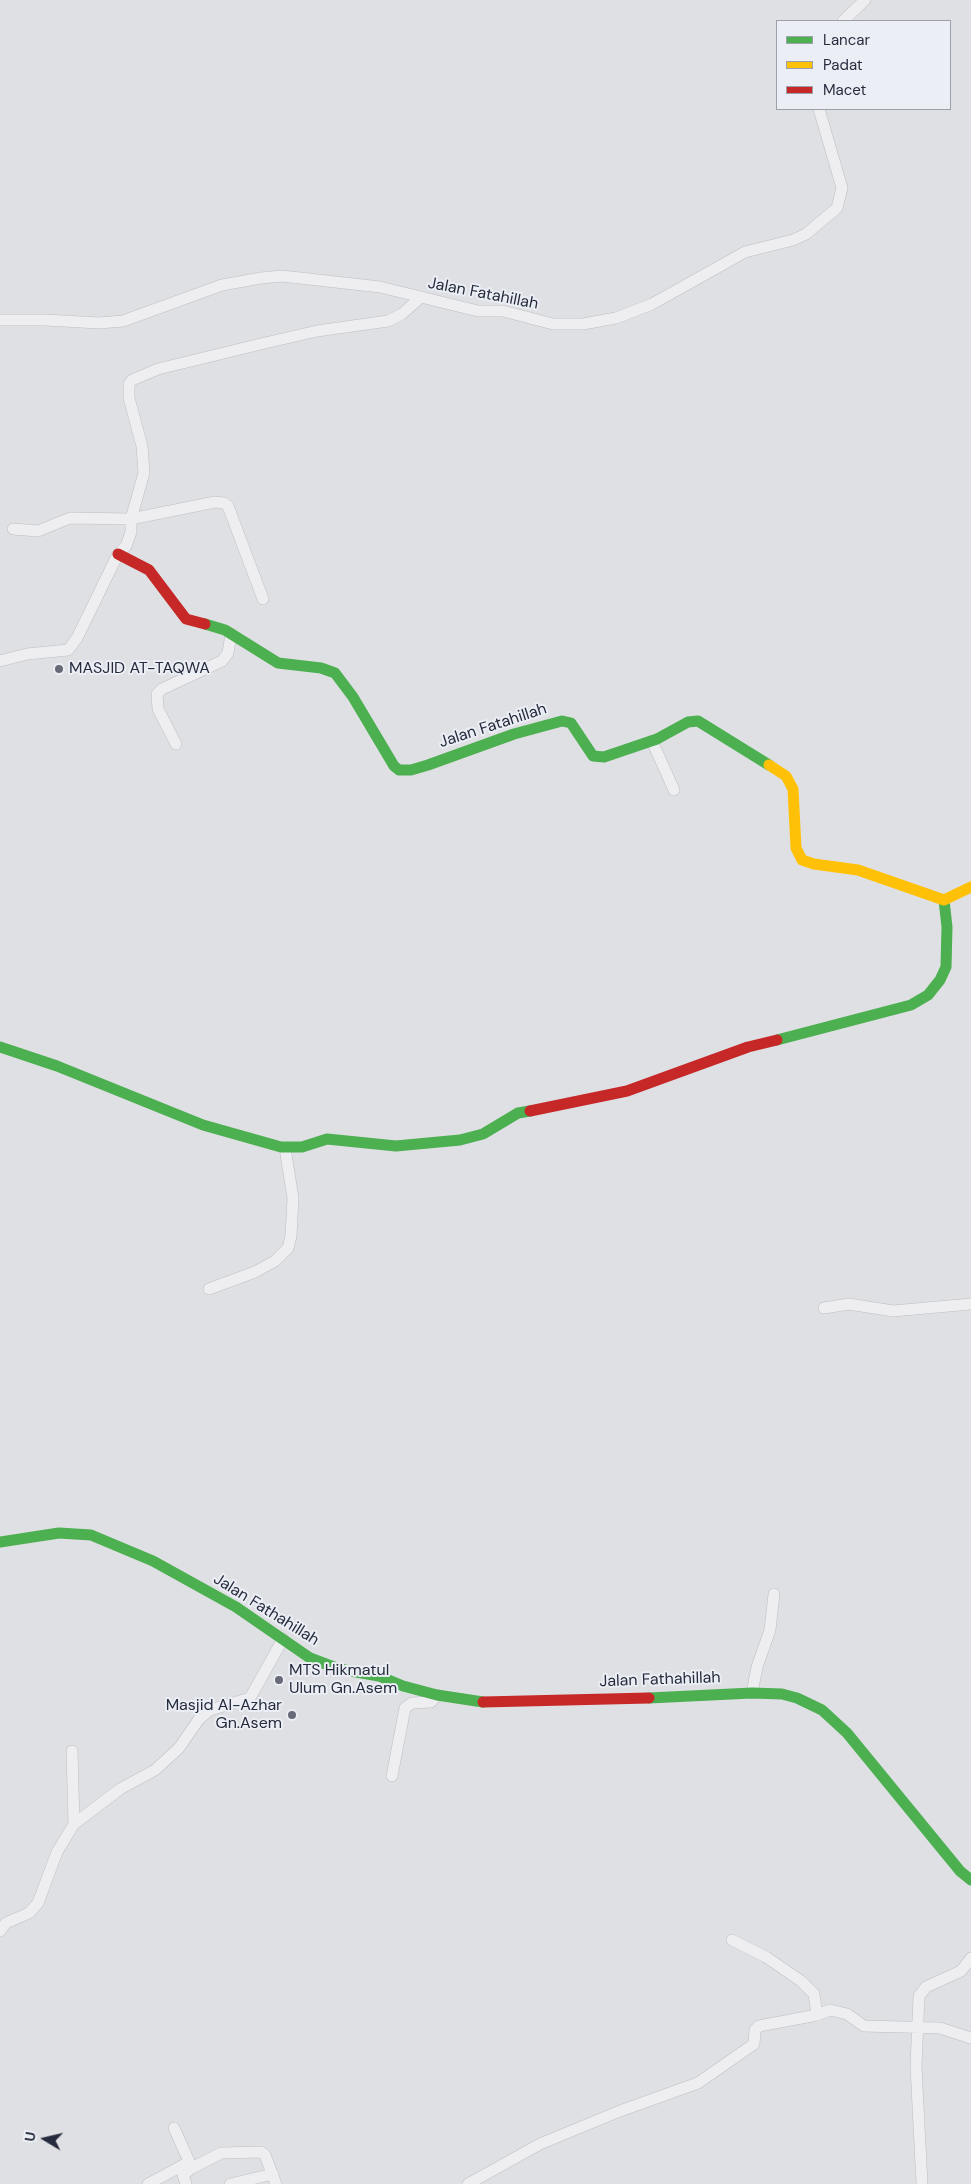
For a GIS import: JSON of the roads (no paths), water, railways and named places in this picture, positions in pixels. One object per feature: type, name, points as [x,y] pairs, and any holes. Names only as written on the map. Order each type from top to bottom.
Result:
[{"type":"street","points":[[844,20],[865,0]]},
{"type":"street","name":"Jalan Fatahillah","points":[[0,320],[99,323],[123,321],[222,285],[282,276],[380,287],[478,311],[503,312],[553,324],[599,322],[616,318],[652,304],[745,252],[793,240],[806,234],[837,208],[842,196],[840,179],[819,110]]},
{"type":"street","points":[[0,662],[26,654],[68,650],[77,638],[118,554],[126,546],[132,532],[130,519],[144,473],[144,460],[131,407],[130,384],[146,373],[180,363],[317,331],[388,321],[402,314],[420,298]]},
{"type":"street","points":[[13,529],[38,530],[70,518],[130,519],[215,502],[224,503],[228,506],[262,599]]},
{"type":"street","name":"Jalan Fatahillah","points":[[118,554],[135,561],[148,570],[186,619],[218,627],[278,663],[320,668],[335,673],[353,697],[394,766],[399,770],[411,770],[428,765],[514,734],[565,720],[571,723],[593,756],[604,757],[652,741],[688,722],[704,723],[742,749],[780,770],[786,776],[793,789],[796,848],[802,860],[814,864],[858,870],[944,900]]},
{"type":"street","points":[[176,744],[158,708],[157,694],[162,689],[222,661],[228,653],[231,634]]},
{"type":"street","points":[[652,741],[674,790]]},
{"type":"street","points":[[0,1047],[57,1066],[203,1125],[285,1148],[302,1147],[327,1139],[396,1146],[472,1138],[518,1113],[627,1091],[748,1047],[826,1029],[911,1005],[928,995],[940,980],[946,967],[947,927],[944,900],[971,887]]},
{"type":"street","points":[[208,1288],[256,1272],[274,1261],[288,1248],[292,1236],[293,1198],[285,1148]]},
{"type":"street","points":[[824,1308],[849,1304],[893,1311],[971,1304]]},
{"type":"street","name":"Jalan Fathahillah","points":[[0,1542],[59,1533],[91,1535],[109,1540],[153,1561],[236,1607],[310,1658],[339,1669],[379,1676],[403,1686],[437,1695],[489,1703],[571,1699],[637,1699],[752,1693],[791,1696],[822,1710],[847,1733],[960,1871],[971,1880]]},
{"type":"street","points":[[752,1693],[757,1667],[770,1630],[774,1594]]},
{"type":"street","points":[[0,1931],[6,1923],[29,1913],[38,1903],[49,1879],[57,1852],[74,1824],[120,1789],[156,1770],[179,1748],[200,1719],[210,1710],[250,1698],[283,1639]]},
{"type":"street","points":[[392,1776],[406,1708],[412,1703],[431,1702],[437,1695]]},
{"type":"street","points":[[72,1751],[74,1824]]},
{"type":"street","points":[[732,1940],[766,1957],[801,1981],[814,1994],[817,2015]]},
{"type":"street","points":[[922,2184],[916,2028],[918,2002],[921,1991],[953,1976],[971,1958]]},
{"type":"street","points":[[468,2184],[540,2144],[620,2111],[698,2083],[754,2044],[755,2030],[759,2026],[817,2015],[830,2010],[840,2011],[864,2026],[940,2028],[971,2038]]},
{"type":"street","points":[[174,2128],[190,2165]]},
{"type":"street","points":[[148,2184],[221,2153],[258,2152],[265,2155],[275,2179],[230,2184]]},
{"type":"street","points":[[186,2184],[183,2174],[190,2165]]},
{"type":"place","name":"MASJID AT-TAQWA","points":[[59,669]]},
{"type":"place","name":"MTS Hikmatul Ulum Gn.Asem","points":[[279,1680]]},
{"type":"place","name":"Masjid Al-Azhar Gn.Asem","points":[[292,1715]]}]
